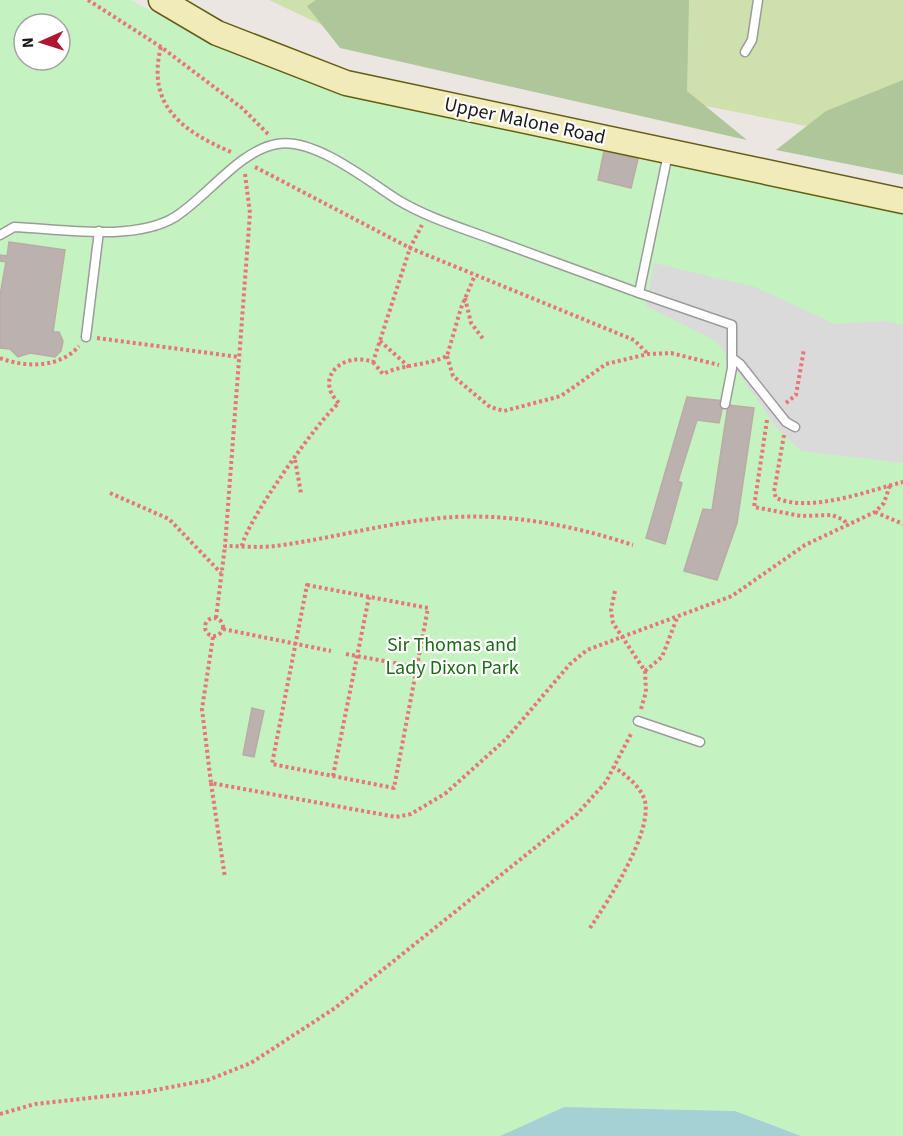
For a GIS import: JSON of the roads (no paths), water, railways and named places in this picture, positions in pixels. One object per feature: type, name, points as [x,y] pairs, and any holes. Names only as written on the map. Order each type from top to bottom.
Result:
[{"type":"main road","name":"Upper Malone Road","points":[[161,0],[217,33],[346,83],[903,201]]},
{"type":"lane","points":[[745,52],[752,40],[758,0]]},
{"type":"lane","points":[[0,235],[14,227],[99,231],[142,228],[172,219],[196,202],[242,161],[276,144],[291,143],[331,157],[426,215],[732,325],[732,368],[725,404]]},
{"type":"lane","points":[[639,293],[669,150]]},
{"type":"lane","points":[[86,337],[99,231]]},
{"type":"lane","points":[[732,358],[740,364],[786,422],[795,427]]},
{"type":"lane","points":[[639,721],[700,742]]},
{"type":"water","points":[[564,1107],[735,1111],[801,1136],[500,1136]]},
{"type":"park label","name":"Sir Thomas and Lady Dixon Park","points":[[452,656]]}]
